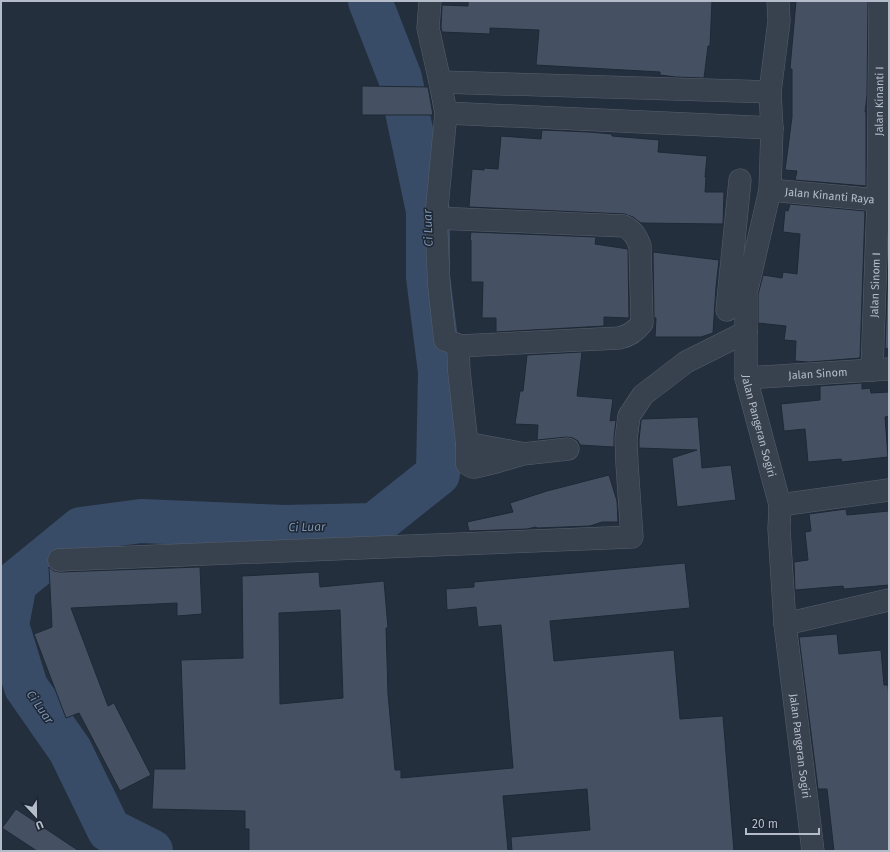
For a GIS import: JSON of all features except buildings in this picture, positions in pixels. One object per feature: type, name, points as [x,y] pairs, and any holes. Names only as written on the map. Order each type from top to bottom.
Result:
[{"type":"street","points":[[430,1],[428,28],[446,113],[436,218],[439,286],[445,340],[458,346],[619,338],[632,333],[642,323],[640,246],[638,239],[630,228],[624,226],[436,218]]},
{"type":"street","name":"Jalan Pangeran Sogiri","points":[[778,1],[779,21],[770,92],[772,128],[770,190],[746,294],[746,378],[780,505],[779,529],[785,624],[813,851]]},
{"type":"street","name":"Jalan Kinanti I","points":[[880,1],[884,201]]},
{"type":"street","points":[[440,82],[770,92]]},
{"type":"street","points":[[446,113],[772,128]]},
{"type":"street","points":[[727,310],[740,180]]},
{"type":"street","name":"Jalan Kinanti Raya","points":[[770,190],[884,201]]},
{"type":"street","name":"Jalan Sinom I","points":[[881,370],[884,201]]},
{"type":"street","points":[[732,254],[755,255]]},
{"type":"street","points":[[59,560],[632,537],[626,439],[629,416],[643,395],[686,362],[746,332]]},
{"type":"street","points":[[458,346],[468,464],[472,467],[523,454],[568,449]]},
{"type":"street","name":"Jalan Sinom","points":[[746,378],[881,370]]},
{"type":"street","points":[[780,505],[889,490]]},
{"type":"street","points":[[785,624],[889,604]]},
{"type":"waterway","name":"Ci Luar","points":[[151,851],[109,830],[70,750],[26,687],[7,625],[15,583],[81,529],[141,521],[285,527],[374,525],[438,474],[440,372],[428,277],[428,211],[400,78],[370,1]]}]
